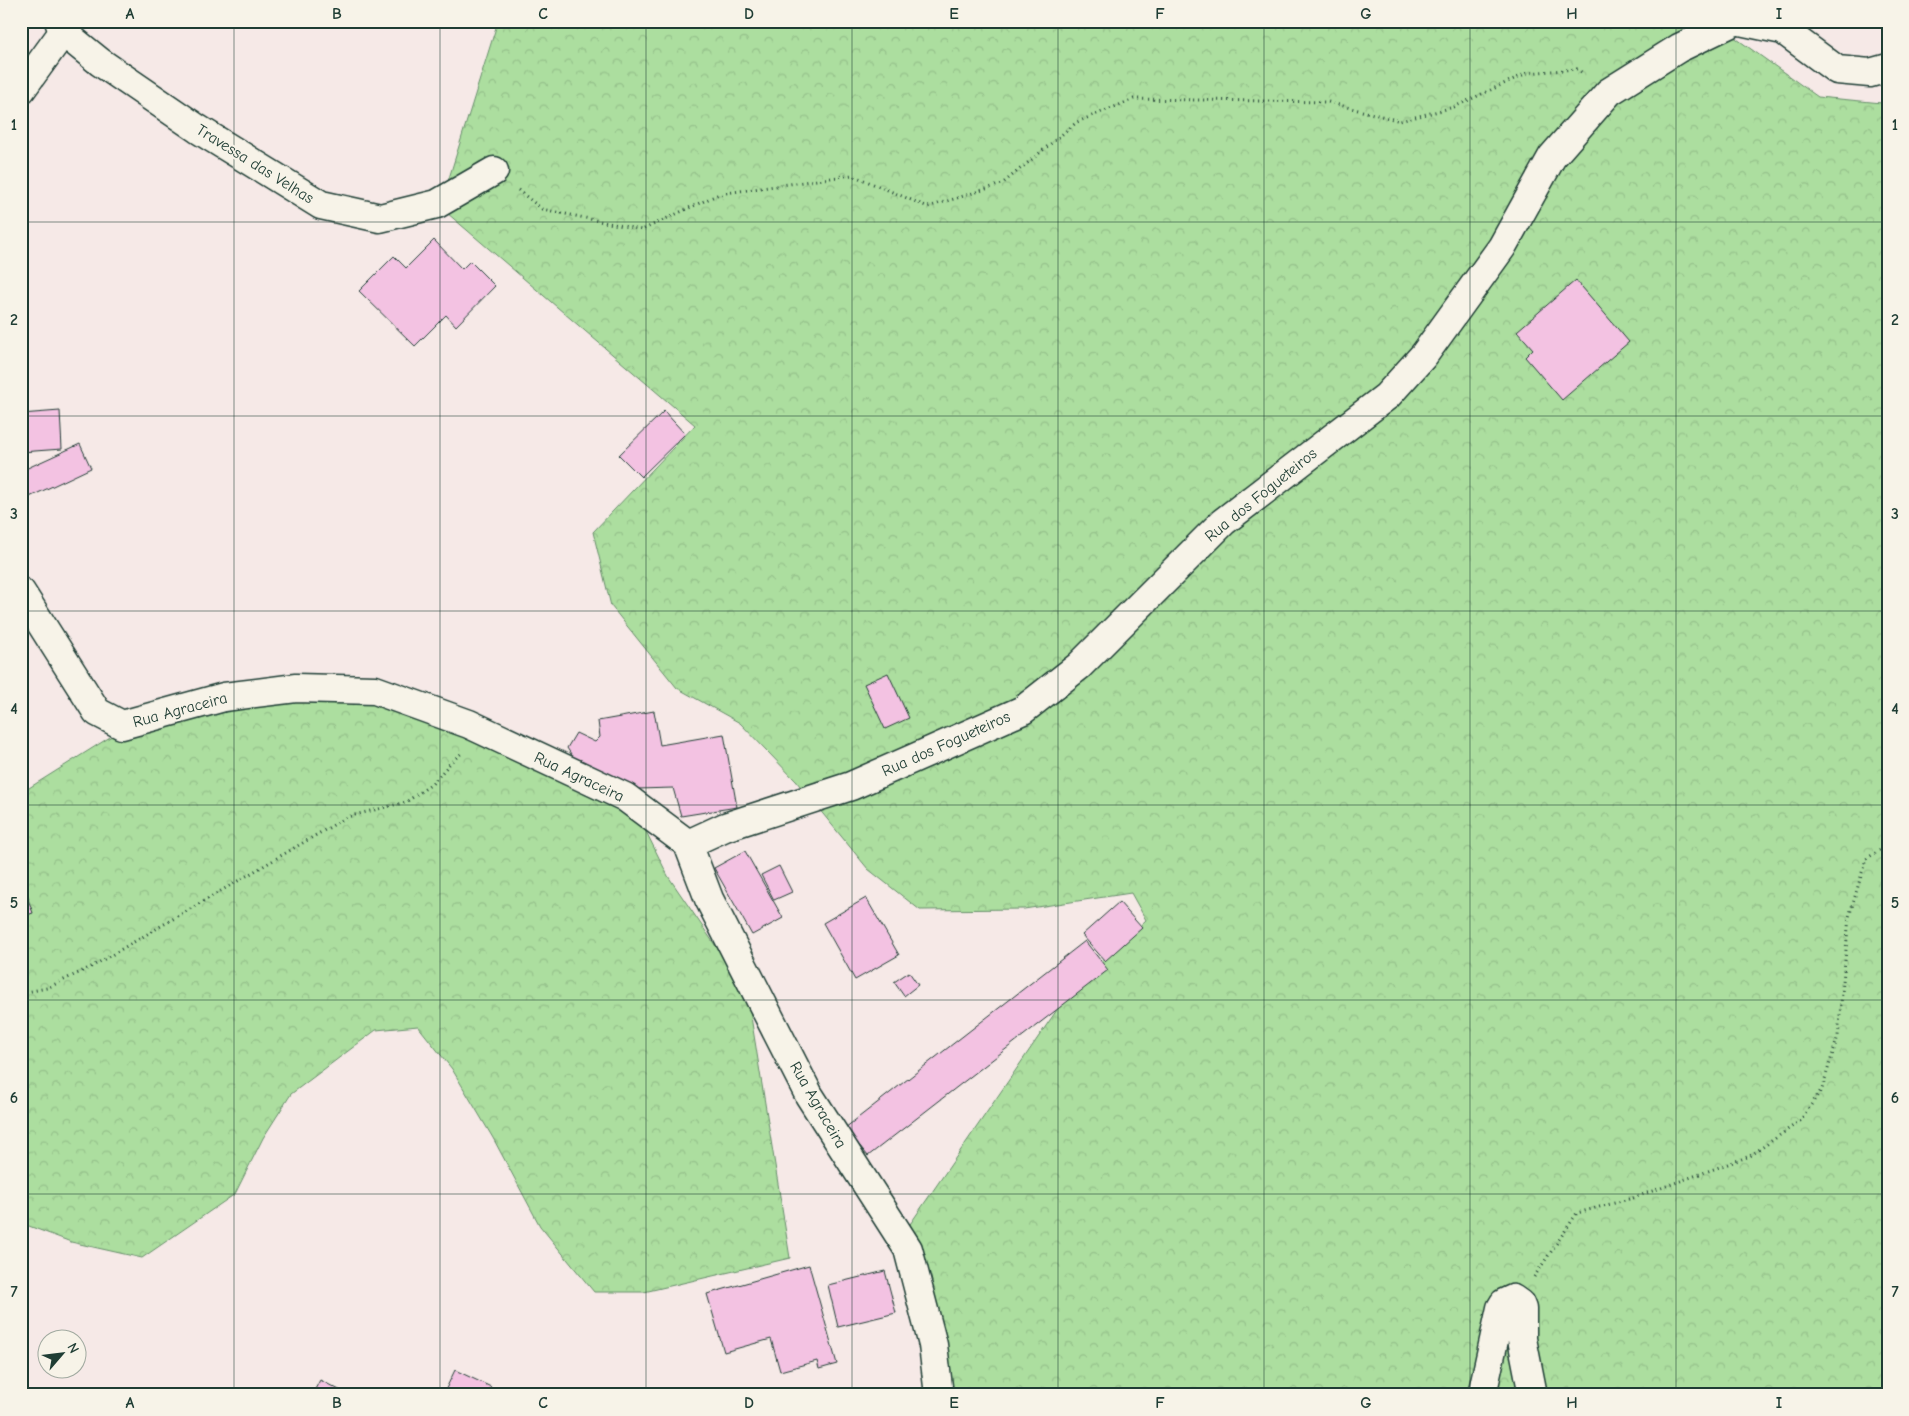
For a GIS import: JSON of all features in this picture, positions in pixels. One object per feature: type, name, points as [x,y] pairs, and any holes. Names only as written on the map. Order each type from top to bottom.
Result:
[{"type":"street","name":"Rua dos Fogueteiros","points":[[688,844],[725,827],[851,786],[1023,710],[1079,666],[1223,522],[1387,396],[1424,355],[1502,246],[1552,157],[1609,92],[1679,48],[1735,21]]},
{"type":"street","points":[[1740,21],[1783,30],[1836,70],[1870,74],[1888,68]]},
{"type":"street","points":[[21,90],[62,25]]},
{"type":"street","name":"Travessa das Velhas","points":[[62,25],[100,62],[198,129],[321,205],[380,218],[437,204],[494,171]]},
{"type":"street","name":"Rua Agraceira","points":[[21,592],[97,712],[122,725],[224,697],[296,688],[375,690],[469,724],[625,797],[688,844],[709,899],[809,1095],[908,1249],[933,1345],[939,1395]]},
{"type":"street","points":[[1482,1395],[1501,1308],[1504,1303],[1514,1299],[1520,1304],[1522,1310],[1522,1339],[1533,1395]]},
{"type":"path","points":[[494,171],[542,209],[642,230],[719,194],[852,175],[928,206],[1002,184],[1077,122],[1134,99],[1328,102],[1400,121],[1454,107],[1527,73],[1577,69],[1609,92]]},
{"type":"path","points":[[21,993],[47,988],[91,967],[348,817],[406,802],[432,784],[452,760],[488,734]]},
{"type":"path","points":[[1514,1299],[1539,1272],[1577,1213],[1633,1198],[1750,1156],[1800,1121],[1822,1089],[1838,1036],[1849,917],[1866,859],[1888,845]]},
{"type":"green space","points":[[498,21],[1719,21],[1730,34],[1818,97],[1882,103],[1888,101],[1888,1395],[953,1395],[904,1233],[1072,988],[1146,920],[1131,893],[1024,909],[920,910],[868,869],[796,781],[740,723],[677,688],[611,606],[593,532],[695,425],[440,207]]},
{"type":"green space","points":[[391,684],[633,805],[668,876],[747,992],[790,1258],[644,1292],[594,1292],[540,1226],[493,1138],[452,1069],[418,1026],[376,1030],[291,1094],[263,1138],[235,1194],[142,1258],[71,1242],[21,1223],[21,904],[29,899],[21,875],[21,793],[126,727],[247,688]]},
{"type":"building","points":[[434,240],[462,269],[470,261],[495,286],[456,326],[446,315],[415,346],[359,291],[394,256],[406,268]]},
{"type":"building","points":[[1576,280],[1629,342],[1562,400],[1525,357],[1533,349],[1517,331]]},
{"type":"building","points":[[60,411],[62,449],[21,452],[21,414]]},
{"type":"building","points":[[664,411],[685,434],[641,477],[619,455]]},
{"type":"building","points":[[80,444],[91,468],[21,501],[21,471]]},
{"type":"building","points":[[888,673],[909,718],[885,729],[864,684]]},
{"type":"building","points":[[654,711],[660,745],[724,734],[737,807],[681,816],[673,788],[638,789],[575,760],[567,748],[576,733],[595,742],[600,737],[598,721]]},
{"type":"building","points":[[745,851],[783,918],[752,935],[714,868]]},
{"type":"building","points":[[779,866],[792,892],[774,900],[761,875]]},
{"type":"building","points":[[21,880],[33,913],[21,917]]},
{"type":"building","points":[[866,898],[899,955],[855,980],[823,923]]},
{"type":"building","points":[[1119,902],[1142,928],[1105,961],[1082,935]]},
{"type":"building","points":[[1085,941],[1108,970],[868,1156],[845,1128]]},
{"type":"building","points":[[909,972],[918,985],[904,996],[894,982]]},
{"type":"building","points":[[809,1265],[837,1364],[819,1369],[817,1361],[780,1371],[771,1339],[724,1352],[707,1294]]},
{"type":"building","points":[[885,1271],[896,1313],[838,1327],[828,1285]]},
{"type":"building","points":[[455,1370],[491,1387],[487,1395],[443,1395]]},
{"type":"building","points":[[320,1380],[349,1395],[312,1395]]}]
